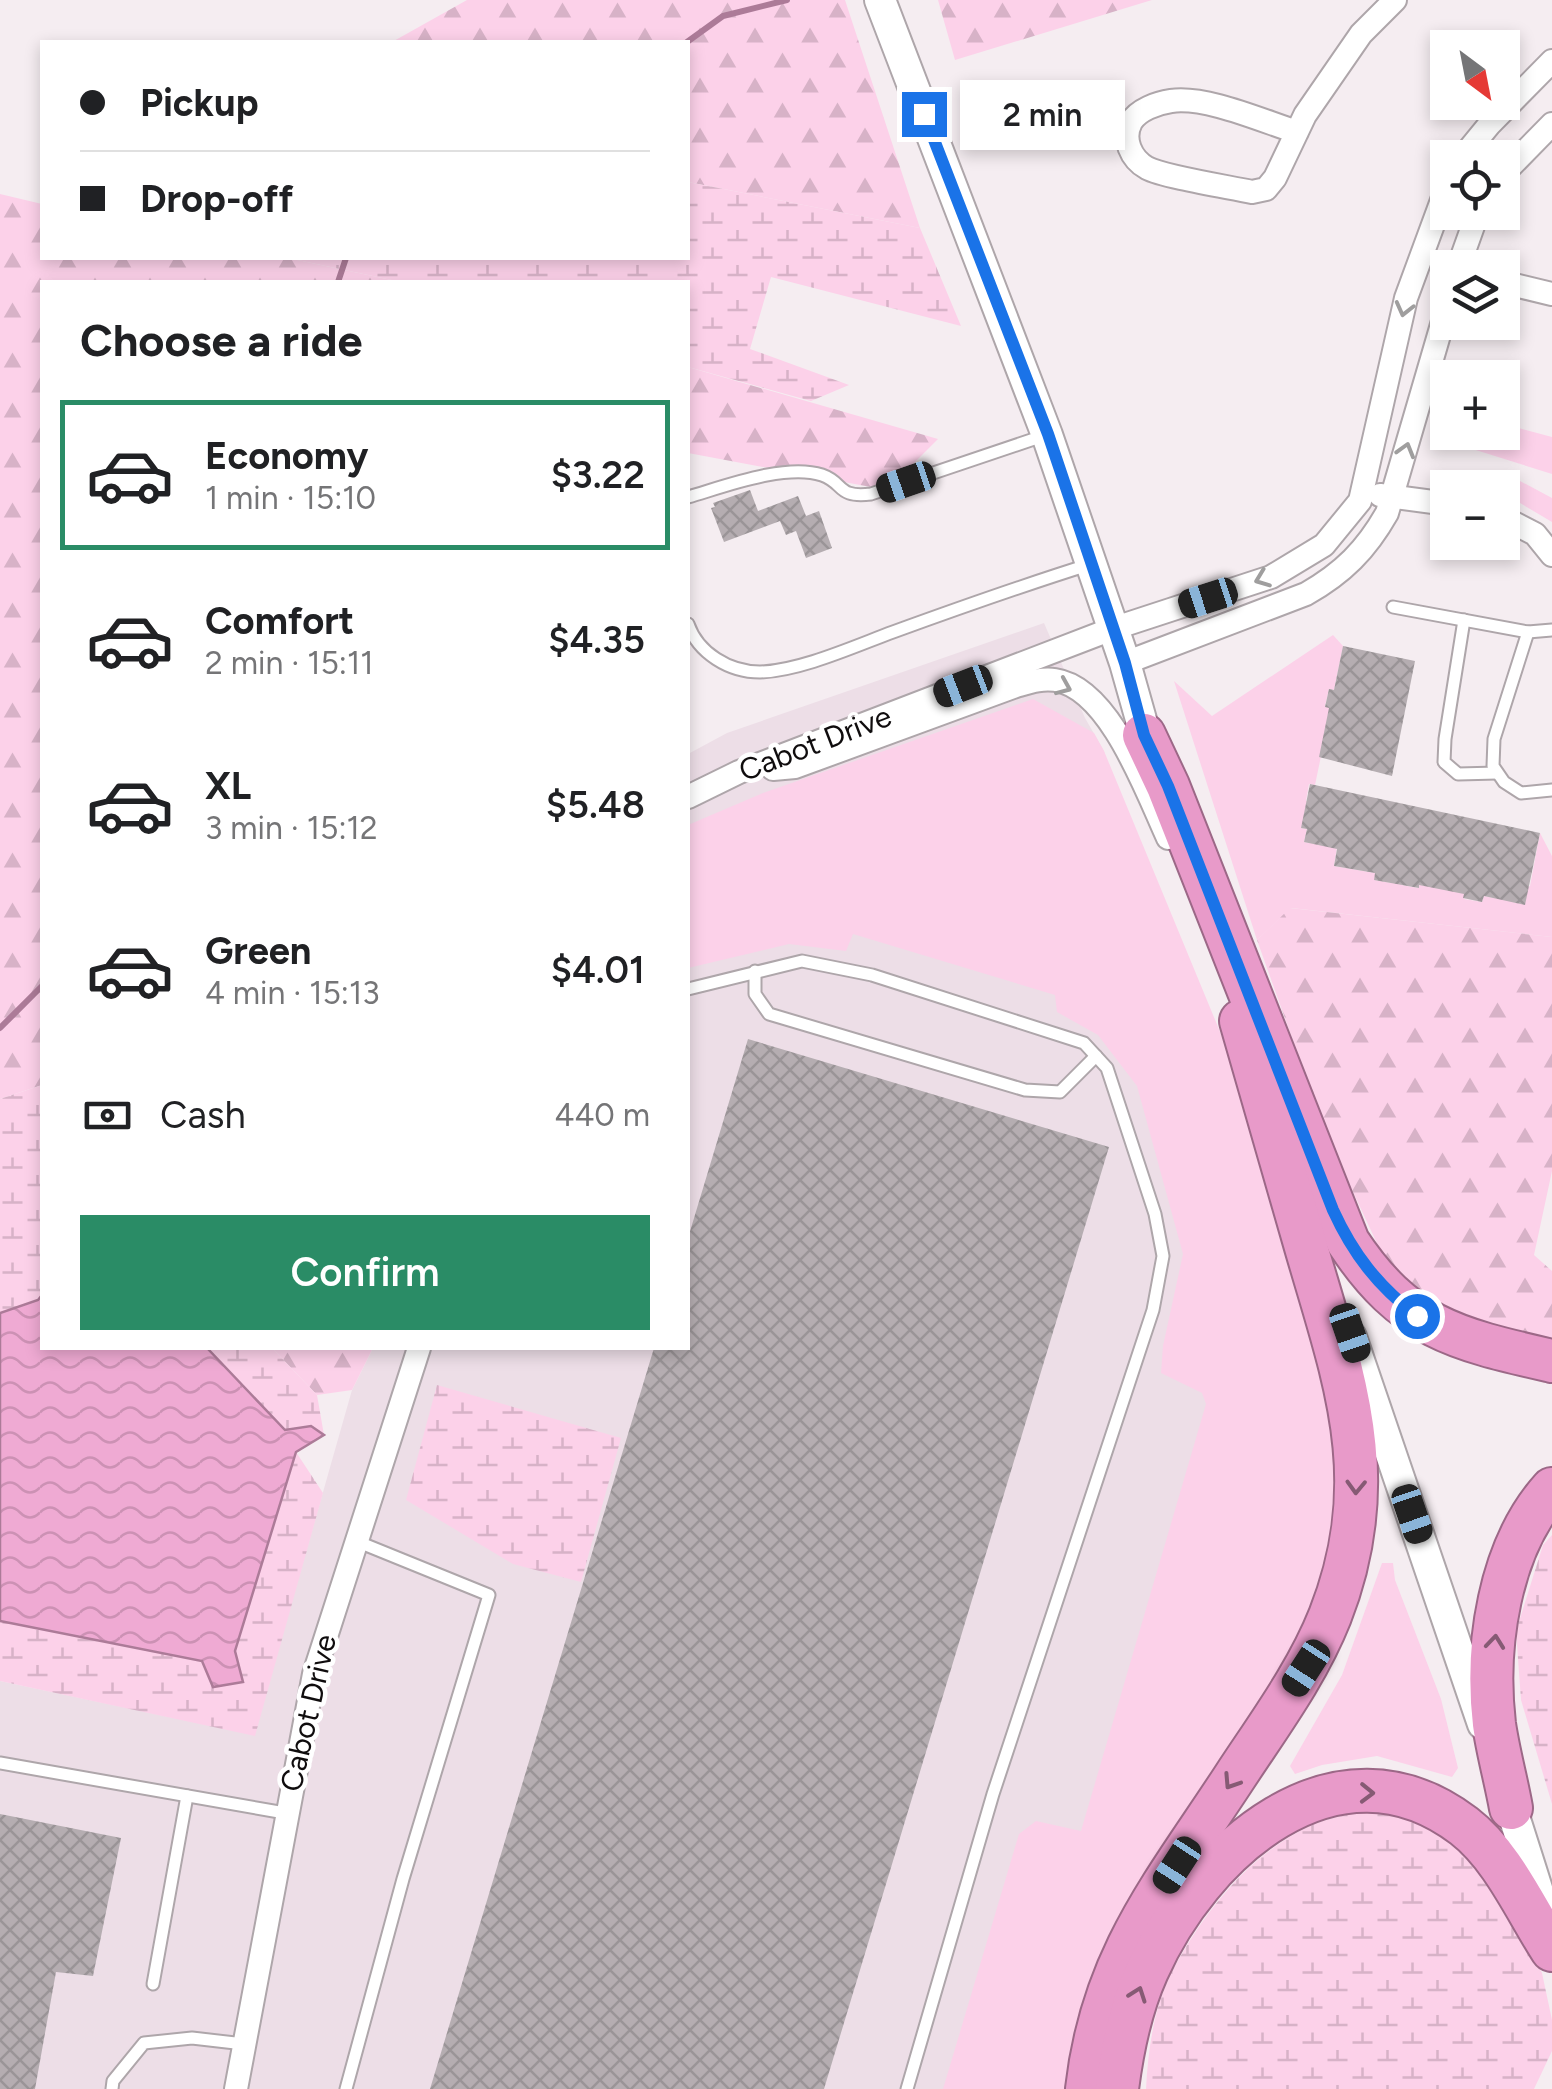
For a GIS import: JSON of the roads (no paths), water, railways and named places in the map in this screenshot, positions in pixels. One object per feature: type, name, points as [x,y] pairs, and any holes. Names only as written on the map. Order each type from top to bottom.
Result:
[{"type":"highway","points":[[1144,735],[1168,786],[1348,1242],[1378,1283],[1417,1316],[1475,1344],[1552,1361]]},
{"type":"highway","points":[[1087,2089],[1100,2013],[1128,1943],[1306,1668],[1331,1614],[1352,1534],[1357,1485],[1350,1402],[1241,1021]]},
{"type":"highway","points":[[1511,1808],[1494,1724],[1495,1639],[1503,1589],[1518,1542],[1552,1489]]},
{"type":"highway","points":[[1116,2089],[1131,2014],[1147,1972],[1192,1894],[1222,1860],[1276,1816],[1330,1794],[1390,1794],[1442,1811],[1486,1847],[1552,1950]]},
{"type":"street","points":[[880,0],[1048,434],[1125,663],[1196,897],[1552,1936]]},
{"type":"street","points":[[1297,132],[1193,101],[1169,101],[1139,113],[1126,138],[1132,154],[1148,168],[1252,192],[1266,189],[1297,132],[1362,34],[1395,0]]},
{"type":"street","points":[[1477,140],[1552,61]]},
{"type":"street","points":[[1520,157],[1552,124]]},
{"type":"street","points":[[1430,501],[1361,494],[1406,298],[1431,230]]},
{"type":"street","points":[[1418,264],[1430,266]]},
{"type":"street","points":[[1520,286],[1552,294]]},
{"type":"street","points":[[1125,663],[1306,594],[1334,578],[1370,543],[1388,513],[1438,340]]},
{"type":"street","name":"Cabot Drive","points":[[690,796],[740,772],[1112,629],[1271,577],[1324,545],[1360,501],[1361,494]]},
{"type":"street","points":[[1520,526],[1535,534],[1552,555]]},
{"type":"street","points":[[740,772],[795,767],[1016,686],[1060,680],[1102,710],[1116,730],[1196,897]]},
{"type":"street","name":"Cabot Drive","points":[[236,2089],[314,1674],[417,1350]]},
{"type":"lane","points":[[690,496],[787,472],[824,475],[842,492],[855,496],[871,494],[1048,434]]},
{"type":"lane","points":[[690,629],[715,660],[758,672],[793,666],[867,642],[1091,564]]},
{"type":"lane","points":[[1393,607],[1528,632],[1552,630]]},
{"type":"lane","points":[[1464,620],[1444,762],[1458,774],[1497,773]]},
{"type":"lane","points":[[1528,632],[1494,739],[1493,766],[1504,782],[1521,792],[1552,790]]},
{"type":"lane","points":[[690,988],[802,962],[872,976],[1084,1043],[1107,1068],[1155,1214],[1163,1256],[1153,1310],[993,1794],[906,2089]]},
{"type":"lane","points":[[755,971],[755,994],[768,1014],[1026,1090],[1060,1092],[1096,1056]]},
{"type":"lane","points":[[346,2089],[403,1879],[489,1595],[356,1541]]},
{"type":"lane","points":[[0,1763],[285,1813]]},
{"type":"lane","points":[[153,1984],[187,1796]]},
{"type":"lane","points":[[112,2089],[144,2043],[192,2038],[244,2044]]},
{"type":"water","points":[[40,1298],[40,1350],[209,1350],[285,1430],[311,1426],[324,1435],[296,1452],[235,1651],[243,1682],[213,1687],[202,1661],[0,1621],[0,1313]]},
{"type":"waterway","points":[[690,40],[723,16],[787,0]]},
{"type":"waterway","points":[[339,280],[345,260]]},
{"type":"waterway","points":[[0,1028],[40,988]]}]
